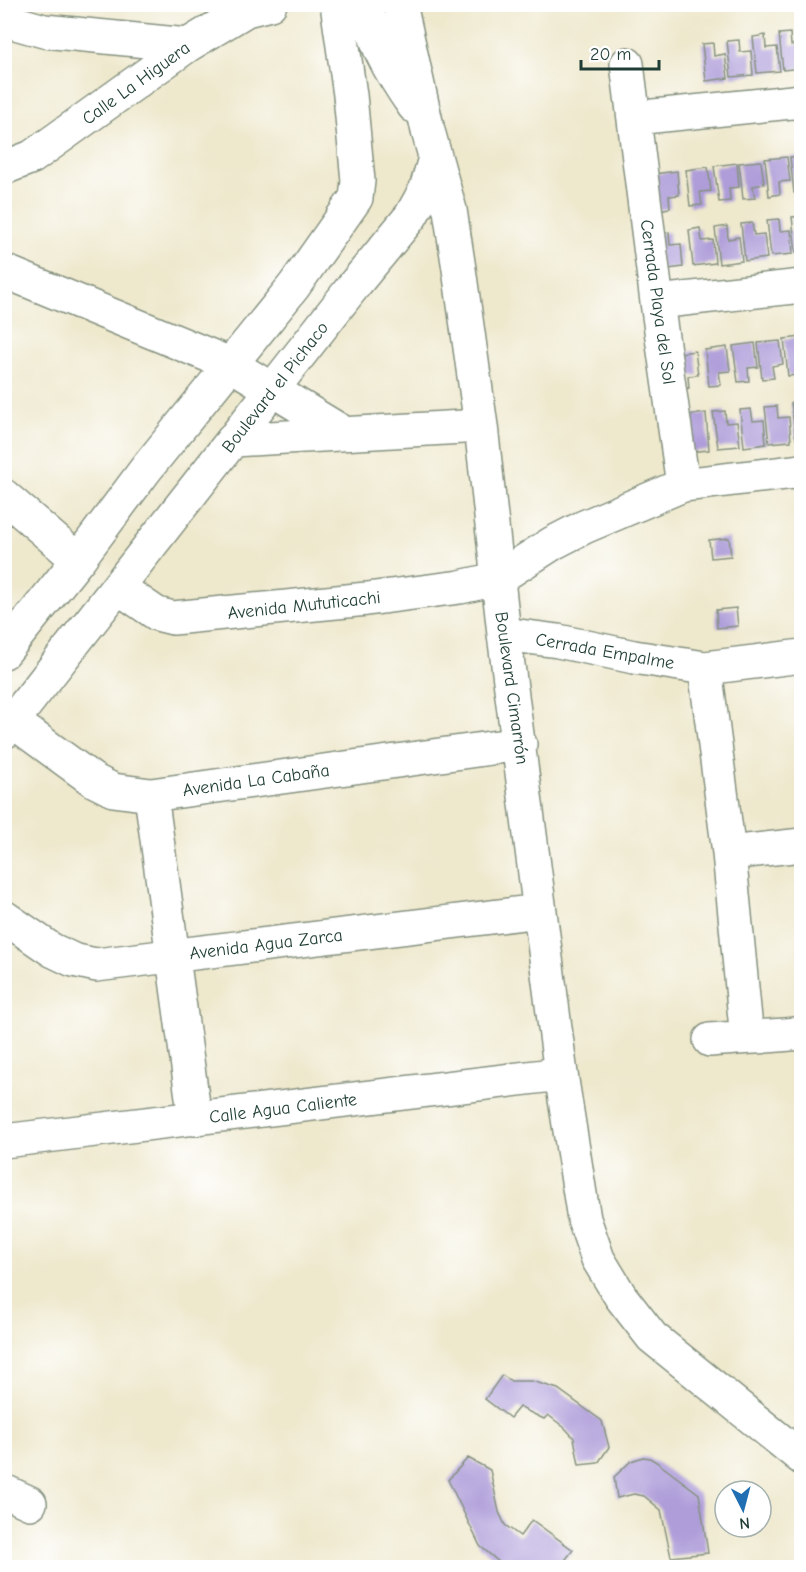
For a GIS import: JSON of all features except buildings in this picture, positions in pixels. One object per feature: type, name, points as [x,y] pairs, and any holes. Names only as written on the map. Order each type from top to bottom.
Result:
[{"type":"street","name":"Calle La Higuera","points":[[4,168],[32,158],[188,45],[246,10],[270,4]]},
{"type":"street","points":[[4,652],[78,560],[146,469],[294,286],[356,198],[358,181],[350,95],[337,4]]},
{"type":"street","points":[[361,4],[368,16],[381,52],[431,144]]},
{"type":"street","name":"Boulevard el Pichaco","points":[[7,723],[119,588],[272,390],[411,216],[426,189],[431,144],[400,4]]},
{"type":"street","points":[[4,13],[12,22],[44,31],[188,45]]},
{"type":"street","points":[[627,64],[634,118],[801,101]]},
{"type":"street","name":"Cerrada Playa del Sol","points":[[634,118],[683,485]]},
{"type":"street","name":"Boulevard Cimarrón","points":[[431,144],[450,210],[481,426],[497,579],[561,1074],[584,1219],[598,1259],[621,1297],[652,1337],[801,1458]]},
{"type":"street","points":[[4,271],[230,364],[342,432]]},
{"type":"street","name":"Cerrada Playa del Sol","points":[[657,302],[801,286]]},
{"type":"street","points":[[233,440],[342,432],[481,426]]},
{"type":"street","points":[[497,579],[553,543],[584,527],[683,485],[801,471]]},
{"type":"street","points":[[4,495],[78,560]]},
{"type":"street","name":"Avenida Mututicachi","points":[[119,588],[157,614],[173,618],[367,599],[460,587],[497,579]]},
{"type":"street","name":"Cerrada Empalme","points":[[504,634],[558,640],[634,657],[705,668],[801,656]]},
{"type":"street","points":[[705,668],[729,853],[746,1029],[752,1035]]},
{"type":"street","name":"Avenida La Cabaña","points":[[7,723],[93,780],[113,790],[151,795],[520,744]]},
{"type":"street","points":[[151,795],[195,1119]]},
{"type":"street","points":[[729,853],[801,846]]},
{"type":"street","name":"Avenida Agua Zarca","points":[[4,917],[52,950],[73,960],[96,965],[540,911]]},
{"type":"street","points":[[710,1040],[752,1035],[761,1038],[801,1033]]},
{"type":"street","name":"Calle Agua Caliente","points":[[4,1141],[561,1074]]}]
